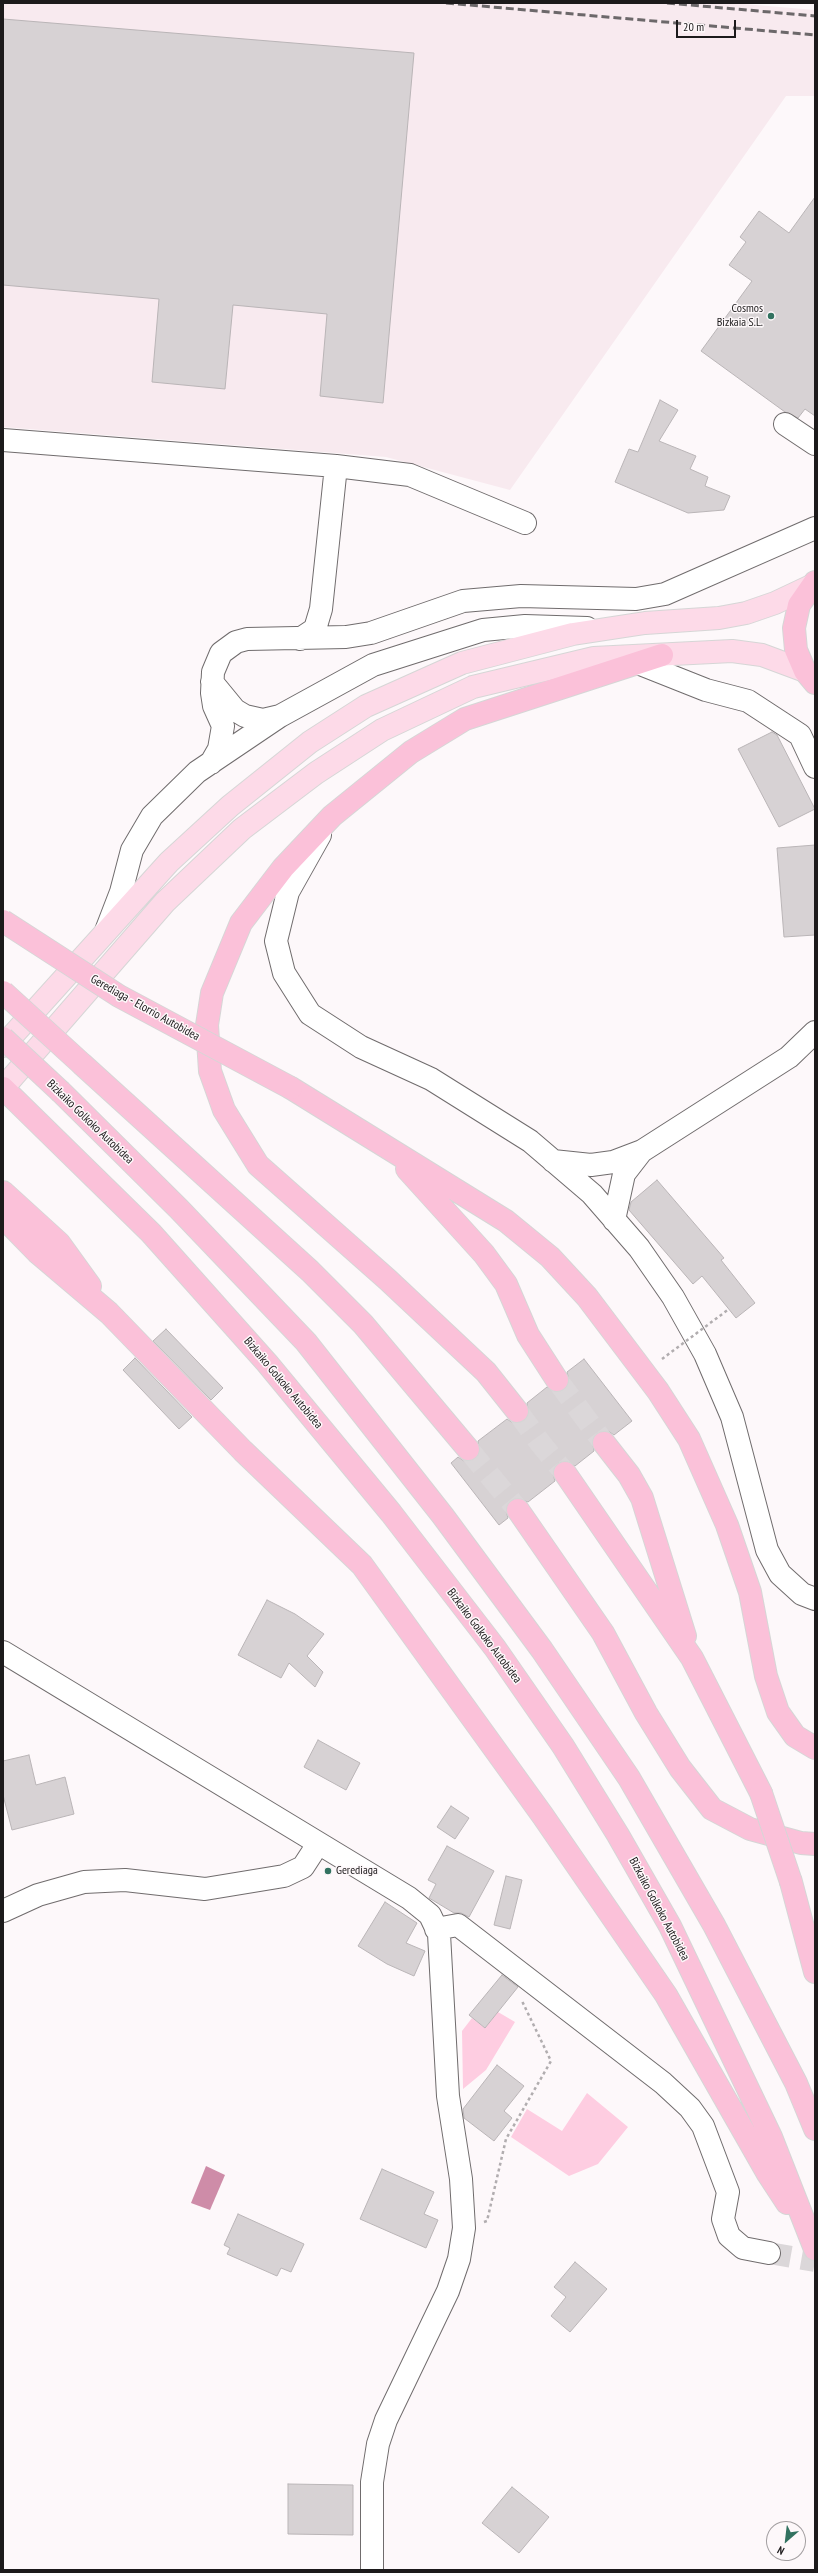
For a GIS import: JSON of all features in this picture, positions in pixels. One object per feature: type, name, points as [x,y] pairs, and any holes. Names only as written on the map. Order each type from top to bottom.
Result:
[{"type":"highway","points":[[810,677],[796,650],[794,628],[799,605],[813,584]]},
{"type":"highway","points":[[517,1411],[486,1372],[388,1280],[258,1165],[224,1110],[210,1071],[207,1024],[212,993],[241,923],[283,868],[332,816],[411,752],[465,719],[662,655]]},
{"type":"highway","name":"Gerediaga - Elorrio Autobidea","points":[[3,921],[120,996],[291,1088],[361,1132]]},
{"type":"highway","points":[[3,992],[310,1271],[347,1308],[468,1449]]},
{"type":"highway","name":"Bizkaiko Golkoko Autobidea","points":[[3,1038],[179,1209],[306,1342],[443,1516],[542,1650],[629,1778],[710,1918],[796,2083],[815,2130]]},
{"type":"highway","name":"Bizkaiko Golkoko Autobidea","points":[[3,1088],[151,1233],[267,1363],[391,1513],[500,1654],[563,1746],[618,1835],[670,1926],[771,2137],[814,2245]]},
{"type":"highway","points":[[361,1132],[405,1168],[484,1254],[506,1284],[528,1335],[557,1380]]},
{"type":"highway","points":[[361,1132],[506,1221],[550,1257],[587,1297],[658,1391],[689,1439],[727,1525],[750,1592],[766,1676],[778,1712],[795,1736],[815,1748]]},
{"type":"highway","points":[[7,1195],[59,1243],[109,1313]]},
{"type":"highway","points":[[3,1217],[37,1252],[109,1313],[243,1450],[362,1565],[543,1816],[666,1995],[768,2174],[814,2245]]},
{"type":"highway","points":[[604,1443],[629,1475],[642,1498],[692,1658]]},
{"type":"highway","points":[[565,1473],[692,1658],[761,1793],[790,1882],[815,1972]]},
{"type":"highway","points":[[518,1510],[603,1633],[646,1714],[680,1768],[712,1809],[750,1830],[801,1843],[815,1844]]},
{"type":"main road","points":[[3,1046],[104,936],[169,862],[230,806],[310,742],[366,706],[462,663],[572,634],[610,628],[746,614],[775,603],[813,584]]},
{"type":"main road","points":[[3,1088],[165,902],[242,829],[316,773],[382,730],[473,687],[594,658],[732,651],[762,656],[810,677]]},
{"type":"street","points":[[785,424],[815,444]]},
{"type":"street","points":[[3,440],[336,466],[410,475],[525,523]]},
{"type":"street","points":[[300,640],[315,629],[321,609],[336,466]]},
{"type":"street","points":[[211,763],[219,749],[223,726],[214,706],[212,682],[216,662],[228,645],[247,639],[300,640],[371,633],[463,601],[521,596],[636,599],[665,594],[815,528]]},
{"type":"street","points":[[104,936],[121,892],[132,850],[152,816],[197,772],[280,716],[373,665],[483,630],[525,626],[610,628]]},
{"type":"street","points":[[638,663],[706,690],[748,701],[800,735],[815,767]]},
{"type":"street","points":[[212,682],[235,710],[245,716],[263,720],[280,716]]},
{"type":"street","points":[[332,816],[288,892],[276,941],[284,973],[310,1014],[361,1047],[430,1079],[530,1141],[592,1194],[639,1248],[673,1297],[705,1354],[732,1417],[767,1550],[780,1574],[802,1594],[815,1599]]},
{"type":"street","points":[[553,1161],[591,1165],[614,1162],[642,1151],[789,1057],[815,1032]]},
{"type":"street","points":[[614,1220],[624,1174],[642,1151]]},
{"type":"street","points":[[3,1652],[409,1898],[430,1915],[436,1929],[441,1956],[448,2096],[461,2179],[464,2228],[458,2259],[448,2292],[386,2420],[378,2444],[372,2482],[372,2570]]},
{"type":"street","points":[[3,1911],[38,1895],[84,1882],[125,1880],[205,1889],[284,1876],[303,1866],[318,1844]]},
{"type":"street","points":[[436,1929],[458,1925],[663,2083],[690,2108],[702,2126],[728,2192],[723,2219],[729,2236],[743,2248],[769,2252]]},
{"type":"path","points":[[662,1359],[729,1309]]},
{"type":"path","points":[[482,2223],[487,2220],[506,2139],[551,2062],[518,1994]]},
{"type":"shaded area","points":[[3,3],[732,3],[815,10],[815,96],[786,96],[510,490],[386,457],[3,427]]},
{"type":"shaded area","points":[[498,2012],[515,2022],[486,2070],[463,2089],[462,2031],[472,2018],[485,2028]]},
{"type":"shaded area","points":[[587,2093],[628,2127],[598,2164],[569,2176],[511,2137],[527,2109],[562,2131]]},
{"type":"shaded area","points":[[206,2166],[225,2175],[210,2210],[191,2203]]},
{"type":"building","points":[[3,19],[414,53],[383,403],[320,396],[327,314],[233,305],[225,389],[152,382],[159,299],[3,285]]},
{"type":"building","name":"Cosmos Bizkaia S.L.","points":[[815,197],[815,416],[805,409],[798,418],[785,412],[701,351],[752,281],[729,265],[746,242],[740,237],[759,211],[789,233]]},
{"type":"building","points":[[660,400],[678,410],[659,441],[696,456],[690,469],[708,477],[705,486],[730,496],[724,510],[688,513],[615,482],[629,449],[638,452]]},
{"type":"building","points":[[772,732],[777,735],[815,809],[779,827],[738,749]]},
{"type":"building","points":[[815,845],[815,935],[784,937],[777,848]]},
{"type":"building","points":[[657,1180],[724,1258],[721,1260],[755,1303],[736,1318],[702,1276],[693,1284],[629,1210],[631,1202]]},
{"type":"building","points":[[166,1329],[223,1388],[211,1400],[153,1341]]},
{"type":"building","points":[[135,1358],[192,1417],[179,1429],[123,1370]]},
{"type":"building","points":[[584,1359],[632,1421],[614,1435],[608,1431],[597,1433],[592,1439],[594,1451],[575,1466],[564,1461],[558,1463],[553,1474],[555,1481],[528,1502],[517,1498],[511,1500],[506,1511],[508,1518],[499,1525],[451,1463],[458,1457],[464,1461],[476,1459],[480,1453],[478,1441],[507,1419],[513,1423],[524,1421],[529,1415],[527,1403],[547,1387],[557,1392],[564,1390],[569,1380],[567,1372]]},
{"type":"building","points":[[267,1600],[295,1614],[324,1634],[307,1656],[323,1672],[315,1687],[289,1663],[281,1678],[238,1655]]},
{"type":"building","points":[[318,1740],[360,1763],[346,1790],[304,1767]]},
{"type":"building","points":[[29,1755],[36,1785],[65,1777],[74,1814],[12,1830],[3,1795],[3,1761]]},
{"type":"building","points":[[451,1806],[469,1818],[455,1839],[437,1827]]},
{"type":"building","points":[[447,1846],[494,1871],[469,1917],[461,1913],[454,1913],[429,1898],[436,1884],[428,1880]]},
{"type":"building","points":[[506,1876],[522,1880],[510,1929],[494,1925]]},
{"type":"building","points":[[385,1902],[417,1923],[406,1943],[425,1951],[414,1976],[387,1964],[358,1946]]},
{"type":"building","points":[[502,1975],[518,1987],[485,2028],[469,2015]]},
{"type":"building","points":[[497,2065],[524,2086],[504,2111],[512,2118],[494,2141],[464,2118],[463,2109]]},
{"type":"building","points":[[382,2169],[434,2192],[424,2214],[438,2220],[426,2248],[360,2219]]},
{"type":"building","points":[[238,2214],[304,2244],[291,2272],[281,2268],[277,2276],[227,2254],[230,2248],[224,2245]]},
{"type":"building","points":[[575,2262],[607,2289],[570,2332],[551,2316],[566,2297],[554,2287]]},
{"type":"building","points":[[288,2484],[353,2485],[353,2535],[288,2534]]},
{"type":"building","points":[[512,2487],[549,2517],[519,2553],[482,2523]]},
{"type":"tunnel","points":[[557,1380],[604,1443]]},
{"type":"tunnel","points":[[517,1411],[541,1444],[565,1473]]},
{"type":"tunnel","points":[[468,1449],[518,1510]]},
{"type":"tunnel","points":[[769,2253],[815,2261]]},
{"type":"railway","points":[[446,3],[815,35]]},
{"type":"railway","points":[[667,3],[815,16]]},
{"type":"place","name":"Cosmos Bizkaia S.L.","points":[[771,316]]},
{"type":"place","name":"Gerediaga","points":[[328,1871]]}]
